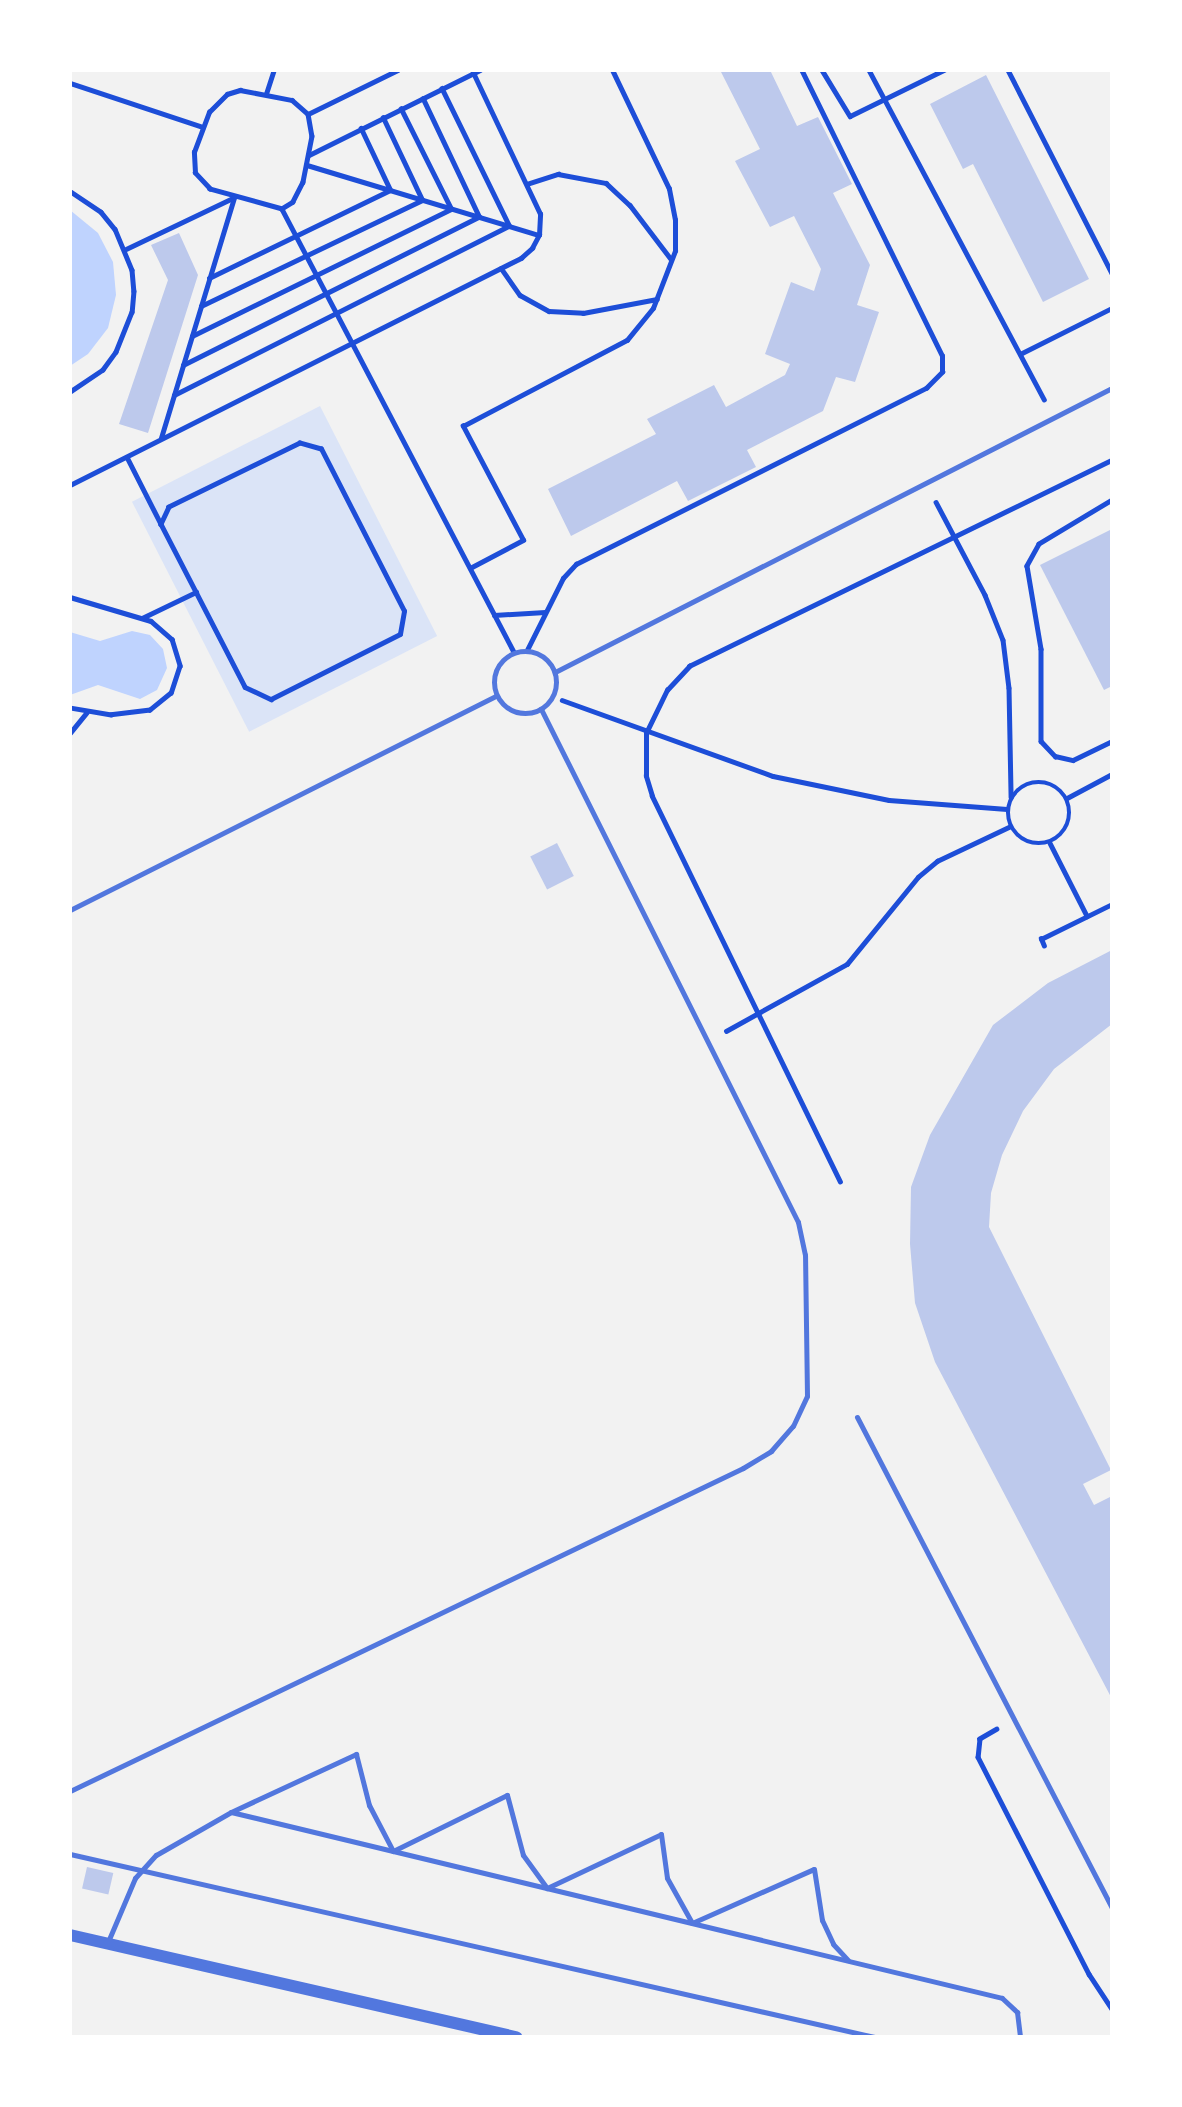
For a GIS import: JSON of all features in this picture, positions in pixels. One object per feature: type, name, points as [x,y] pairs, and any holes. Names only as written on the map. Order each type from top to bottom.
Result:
[{"type":"street","points":[[70,1935],[517,2037]]},
{"type":"lane","points":[[555,672],[1112,388]]},
{"type":"lane","points":[[527,650],[548,661],[555,672],[553,696],[541,709],[520,713],[496,696],[495,670],[514,652],[527,650]]},
{"type":"lane","points":[[70,910],[496,696]]},
{"type":"lane","points":[[70,1791],[743,1468],[771,1451],[793,1426],[802,1406],[809,1363],[805,1255],[798,1222],[541,709]]},
{"type":"lane","points":[[856,1417],[1112,1908]]},
{"type":"lane","points":[[107,1944],[140,1868],[170,1845],[232,1812],[356,1754],[369,1805],[393,1851]]},
{"type":"lane","points":[[393,1851],[508,1795],[523,1855],[547,1888]]},
{"type":"lane","points":[[232,1812],[1002,1998],[1017,2012],[1020,2037]]},
{"type":"lane","points":[[547,1888],[662,1834],[667,1878],[692,1923]]},
{"type":"lane","points":[[70,1854],[874,2037]]},
{"type":"lane","points":[[692,1923],[814,1869],[822,1920],[833,1944],[848,1960]]},
{"type":"path","points":[[266,94],[274,70]]},
{"type":"path","points":[[308,114],[398,70]]},
{"type":"path","points":[[309,155],[480,70]]},
{"type":"path","points":[[470,568],[523,540],[463,425],[614,350],[639,329],[657,299],[672,260],[676,236],[668,189],[612,70]]},
{"type":"path","points":[[527,650],[546,612],[576,564],[926,388],[942,372],[942,356],[801,70]]},
{"type":"path","points":[[822,70],[846,115],[885,100],[944,70]]},
{"type":"path","points":[[869,70],[1054,418]]},
{"type":"path","points":[[1008,70],[1112,272]]},
{"type":"path","points":[[70,485],[521,258],[539,235],[540,214],[473,73]]},
{"type":"path","points":[[70,83],[203,127]]},
{"type":"path","points":[[442,89],[509,226]]},
{"type":"path","points":[[240,90],[292,100],[308,114],[309,155],[300,193],[282,209],[234,198],[210,189],[195,173],[194,152],[209,111],[227,94],[240,90]]},
{"type":"path","points":[[423,99],[479,217]]},
{"type":"path","points":[[401,109],[451,209]]},
{"type":"path","points":[[383,118],[422,200]]},
{"type":"path","points":[[361,129],[390,190]]},
{"type":"path","points":[[307,165],[539,235]]},
{"type":"path","points":[[527,184],[558,174],[606,183],[630,205],[672,260]]},
{"type":"path","points":[[209,278],[390,190]]},
{"type":"path","points":[[70,191],[101,212],[126,249],[134,291],[126,333],[103,369],[70,392]]},
{"type":"path","points":[[126,249],[234,198]]},
{"type":"path","points":[[160,439],[234,198]]},
{"type":"path","points":[[201,306],[422,200]]},
{"type":"path","points":[[282,209],[514,652]]},
{"type":"path","points":[[192,336],[451,209]]},
{"type":"path","points":[[183,365],[479,217]]},
{"type":"path","points":[[174,395],[509,226]]},
{"type":"path","points":[[501,268],[520,295],[549,312],[583,313],[657,299]]},
{"type":"path","points":[[1020,354],[1112,308]]},
{"type":"path","points":[[127,457],[161,524],[245,687],[271,699],[400,634],[404,611],[321,449],[300,443],[169,507],[161,524]]},
{"type":"path","points":[[840,1182],[761,1013],[652,796],[644,754],[646,733],[667,690],[689,666],[956,539],[1112,460]]},
{"type":"path","points":[[936,500],[1003,640],[1009,688],[1011,797],[1007,810],[1010,827],[1027,843],[1050,843],[1069,823],[1067,798],[1046,782],[1033,782],[1011,797]]},
{"type":"path","points":[[1112,500],[1039,544],[1027,566],[1041,649],[1041,741],[1055,756],[1073,760],[1112,741]]},
{"type":"path","points":[[141,618],[196,592]]},
{"type":"path","points":[[70,597],[141,618],[163,629],[178,652],[179,673],[171,693],[162,703],[136,713],[86,713],[70,708]]},
{"type":"path","points":[[495,615],[546,612]]},
{"type":"path","points":[[553,696],[646,733],[773,776],[831,790],[948,807],[1007,810]]},
{"type":"path","points":[[70,733],[86,713]]},
{"type":"path","points":[[1067,798],[1112,774]]},
{"type":"path","points":[[716,1035],[761,1013],[847,964],[918,877],[937,861],[1010,827]]},
{"type":"path","points":[[1050,843],[1087,916]]},
{"type":"path","points":[[1045,946],[1041,939],[1112,904]]},
{"type":"path","points":[[1014,1720],[980,1739],[978,1757],[1112,2009]]},
{"type":"shaded area","points":[[320,406],[437,636],[249,732],[132,502]]},
{"type":"water","points":[[70,210],[98,233],[113,262],[116,295],[108,328],[88,354],[70,366]]},
{"type":"water","points":[[132,631],[150,635],[163,649],[167,668],[157,690],[140,699],[98,685],[70,695],[70,632],[100,641]]},
{"type":"building","points":[[720,70],[770,70],[797,126],[818,117],[852,184],[833,193],[870,265],[857,305],[879,312],[855,382],[836,377],[823,411],[747,450],[756,467],[688,501],[677,481],[571,536],[548,489],[656,434],[647,419],[714,385],[726,407],[785,375],[790,364],[765,354],[791,282],[814,291],[821,269],[794,216],[770,227],[735,161],[760,149]]},
{"type":"building","points":[[986,75],[1089,279],[1043,302],[973,164],[963,169],[930,104]]},
{"type":"building","points":[[179,233],[198,275],[148,433],[119,424],[168,280],[151,245]]},
{"type":"building","points":[[1112,529],[1112,686],[1104,690],[1040,565]]},
{"type":"building","points":[[557,843],[574,876],[547,890],[530,857]]},
{"type":"building","points":[[1112,950],[1112,1024],[1054,1069],[1023,1111],[1002,1155],[991,1193],[989,1227],[1111,1470],[1083,1484],[1094,1505],[1112,1496],[1112,1699],[935,1362],[915,1303],[910,1244],[911,1187],[930,1135],[993,1025],[1048,983]]},
{"type":"building","points":[[87,1867],[113,1873],[108,1895],[82,1888]]}]
